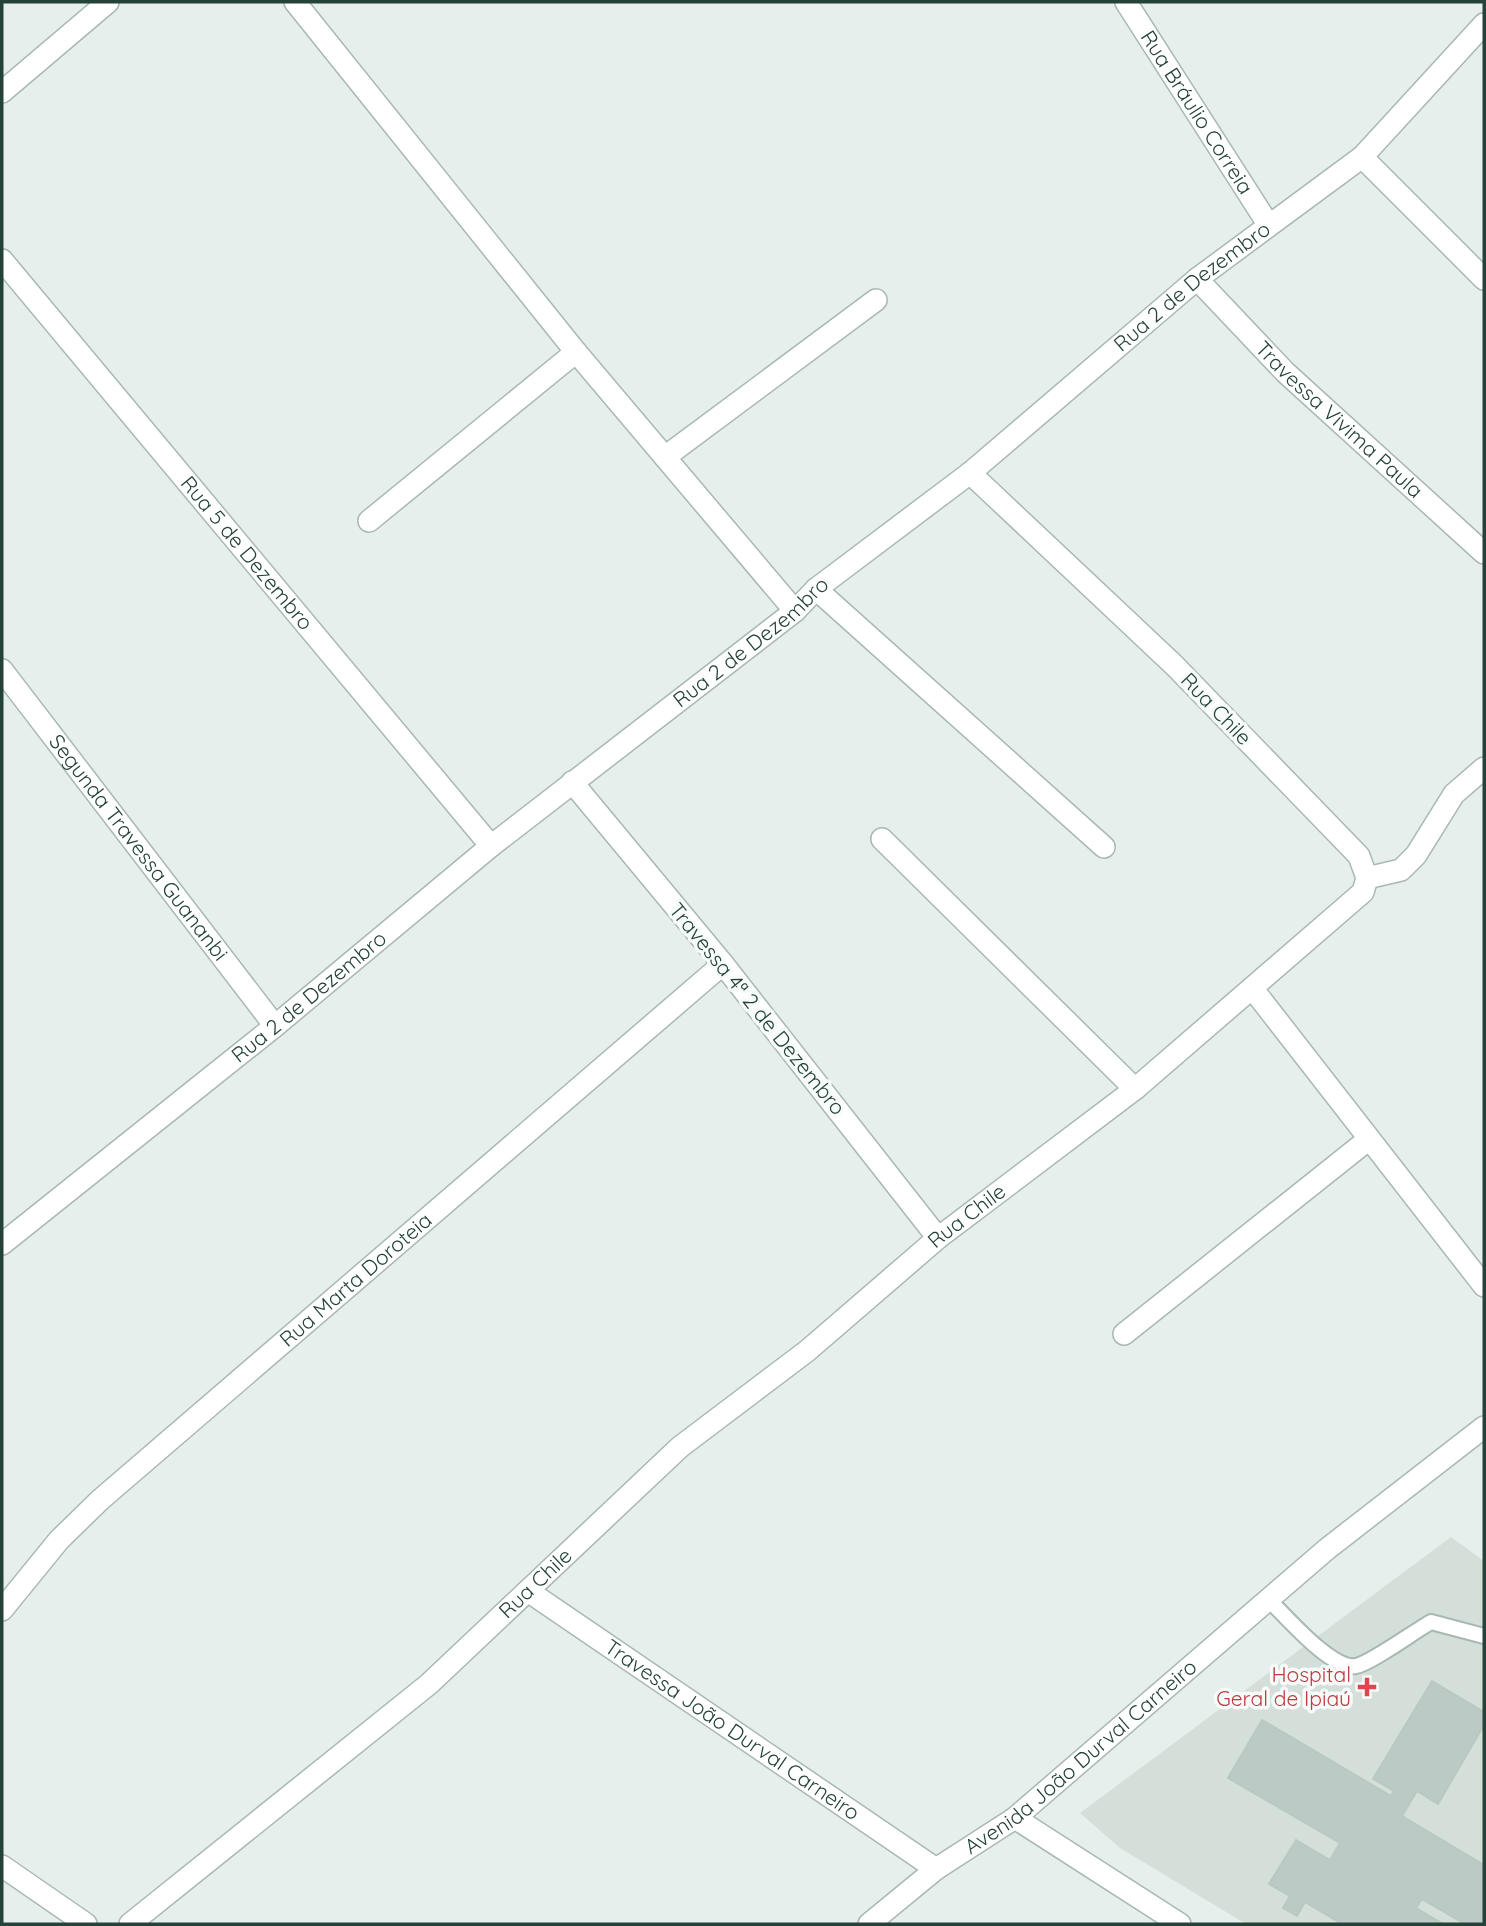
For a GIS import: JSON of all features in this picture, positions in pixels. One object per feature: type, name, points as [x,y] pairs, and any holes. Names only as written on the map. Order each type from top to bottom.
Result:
[{"type":"street","points":[[2,92],[108,2]]},
{"type":"street","points":[[295,2],[576,352],[795,611]]},
{"type":"street","name":"Rua Bráulio Correia","points":[[1126,2],[1268,224]]},
{"type":"street","name":"Rua 2 de Dezembro","points":[[5,1234],[275,1026],[491,846],[795,611],[816,589],[970,473],[1198,279],[1268,224],[1362,157],[1483,29]]},
{"type":"street","points":[[1362,157],[1484,279]]},
{"type":"street","name":"Rua 5 de Dezembro","points":[[2,260],[491,846]]},
{"type":"street","name":"Travessa Vivima Paula","points":[[1198,279],[1285,372],[1484,553]]},
{"type":"street","points":[[665,457],[876,300]]},
{"type":"street","points":[[369,521],[576,352]]},
{"type":"street","name":"Rua Chile","points":[[130,1924],[429,1684],[680,1447],[807,1351],[938,1238],[1135,1089],[1363,892],[1367,878],[1359,856],[1175,666],[970,473]]},
{"type":"street","points":[[816,589],[1104,847]]},
{"type":"street","name":"Segunda Travessa Guananbi","points":[[2,670],[275,1026]]},
{"type":"street","points":[[1367,878],[1401,870],[1416,855],[1454,794],[1484,768]]},
{"type":"street","name":"Travessa 4ª 2 de Dezembro","points":[[572,782],[723,964],[938,1238]]},
{"type":"street","points":[[882,839],[1135,1089]]},
{"type":"street","name":"Rua Marta Doroteia","points":[[2,1610],[59,1540],[100,1500],[723,964]]},
{"type":"street","points":[[1252,988],[1484,1286]]},
{"type":"street","points":[[1124,1334],[1369,1139]]},
{"type":"street","name":"Avenida João Durval Carneiro","points":[[869,1924],[936,1869],[1015,1818],[1268,1598],[1484,1427]]},
{"type":"street","name":"Travessa João Durval Carneiro","points":[[528,1591],[936,1869]]},
{"type":"street","points":[[1015,1818],[1180,1924]]},
{"type":"street","points":[[2,1866],[86,1924]]},
{"type":"lane","points":[[1268,1598],[1328,1656],[1344,1667],[1359,1665],[1431,1622],[1484,1636]]},
{"type":"shaded area","name":"Hospital Geral de Ipiaú","points":[[1451,1537],[1484,1561],[1484,1924],[1246,1924],[1120,1848],[1080,1813]]},
{"type":"building","points":[[1432,1681],[1484,1712],[1484,1725],[1438,1804],[1417,1791],[1402,1816],[1484,1865],[1484,1924],[1465,1924],[1422,1899],[1416,1908],[1443,1924],[1342,1924],[1305,1902],[1297,1916],[1283,1908],[1290,1896],[1269,1884],[1296,1840],[1330,1860],[1340,1843],[1228,1778],[1262,1720],[1391,1796],[1394,1791],[1373,1779]]},
{"type":"place","name":"Hospital Geral de Ipiaú","points":[[1367,1687]]}]
